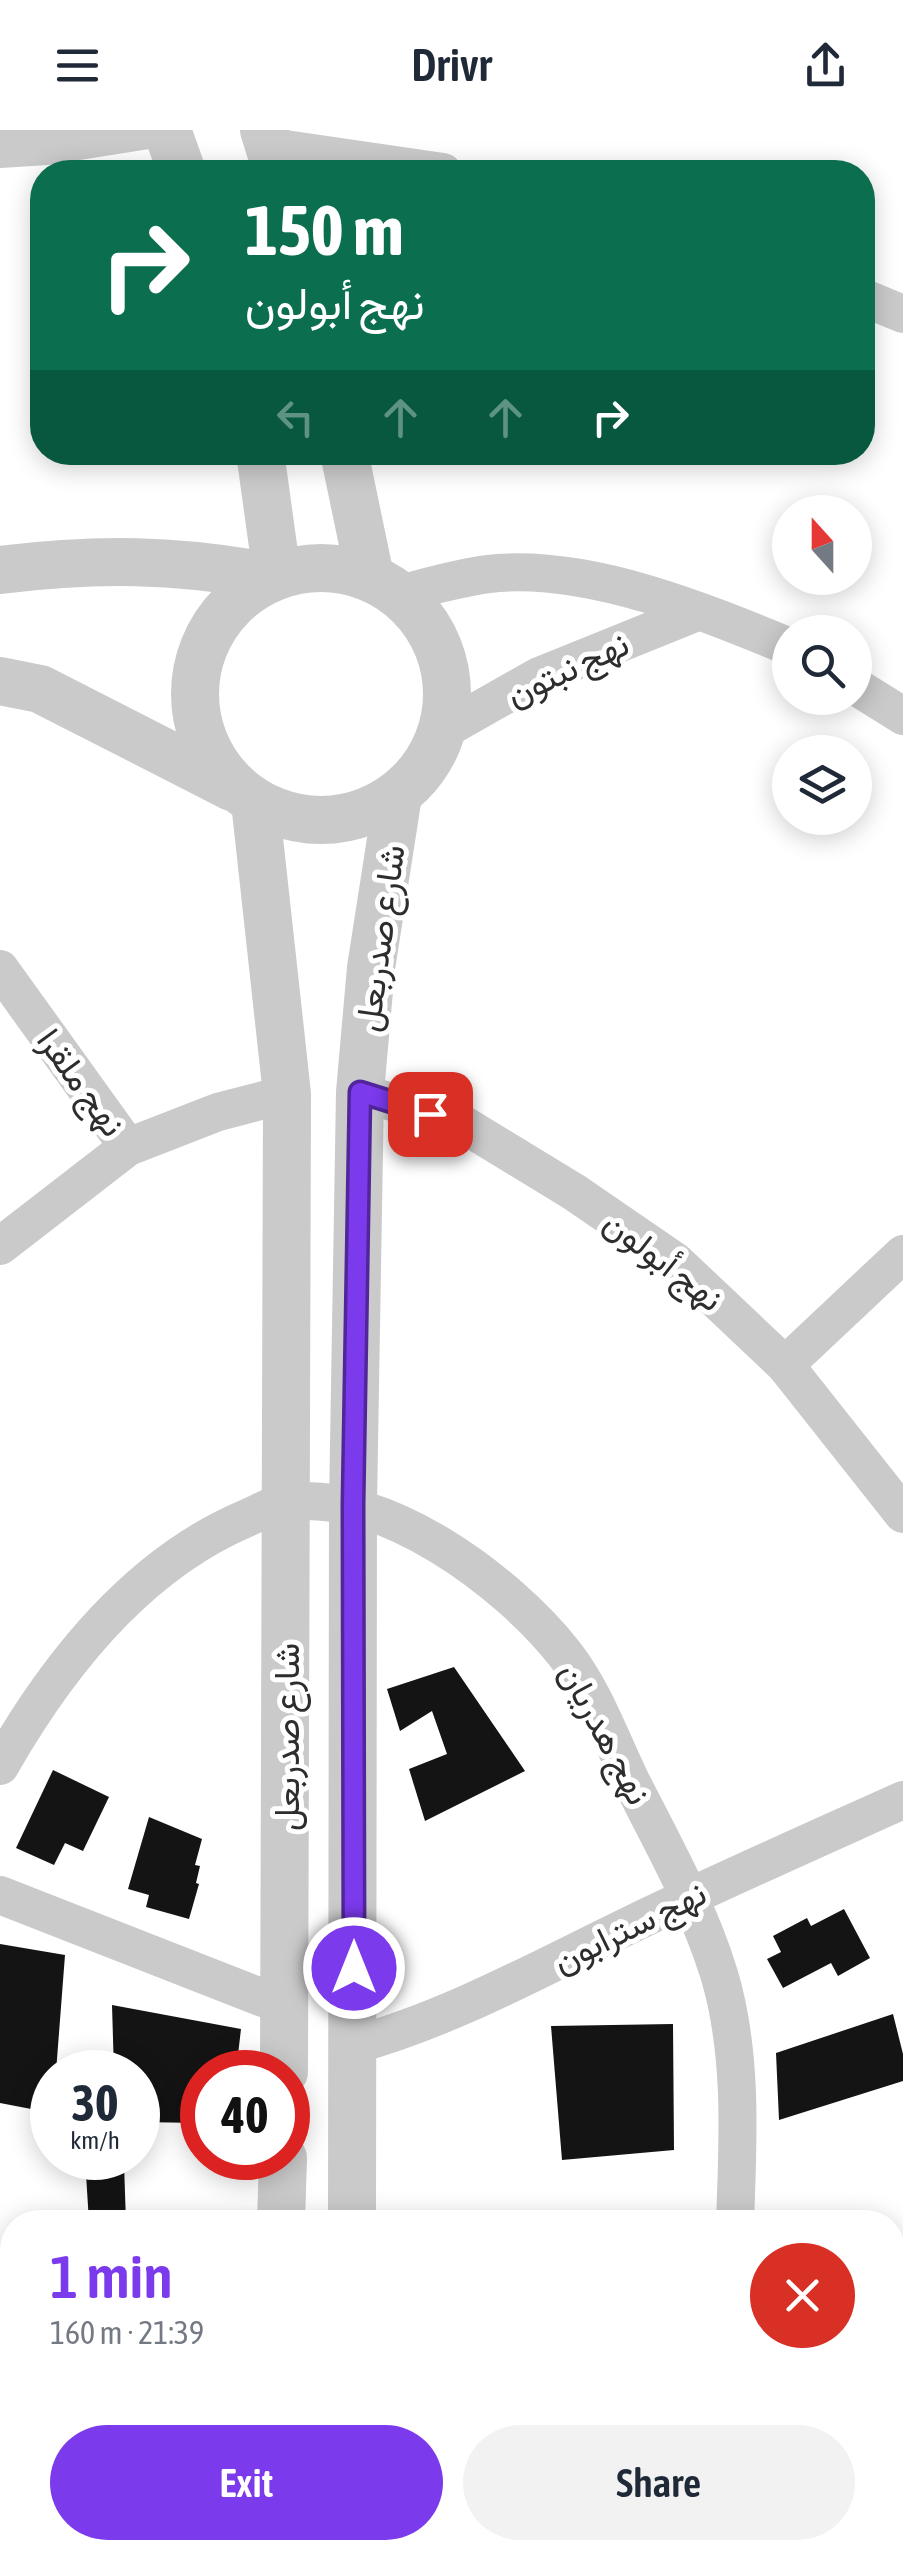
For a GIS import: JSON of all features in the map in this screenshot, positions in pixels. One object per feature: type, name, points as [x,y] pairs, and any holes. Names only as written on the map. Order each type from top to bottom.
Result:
[{"type":"street","points":[[0,149],[47,146],[148,130]]},
{"type":"street","points":[[167,130],[178,160]]},
{"type":"street","points":[[271,150],[349,160]]},
{"type":"street","points":[[875,302],[903,314]]},
{"type":"street","points":[[261,465],[274,576]]},
{"type":"street","points":[[348,465],[384,585]]},
{"type":"street","points":[[0,570],[74,560],[149,560],[274,576],[323,567],[384,585],[426,621],[442,656],[448,693],[442,730],[425,766],[398,794],[366,813],[328,820],[290,817],[40,689],[0,680]]},
{"type":"street","name":"نهج نبتون","points":[[384,585],[497,573],[548,574],[614,584],[772,641]]},
{"type":"street","points":[[246,796],[206,750],[194,700],[202,649],[230,606],[274,576]]},
{"type":"street","name":"نهج نبتون","points":[[442,730],[539,676],[694,613]]},
{"type":"street","points":[[872,697],[903,716]]},
{"type":"street","name":"شارع صدربعل","points":[[352,2210],[353,1504],[360,1092],[371,968],[398,794]]},
{"type":"street","name":"شارع صدربعل","points":[[246,796],[287,1094],[285,2050]]},
{"type":"street","name":"نهج ملقرا","points":[[0,969],[128,1147]]},
{"type":"street","name":"نهج أبولون","points":[[360,1092],[464,1125],[574,1192],[676,1262],[784,1365],[903,1514]]},
{"type":"street","points":[[0,1246],[128,1147],[218,1112],[287,1094]]},
{"type":"street","points":[[784,1365],[903,1254]]},
{"type":"street","name":"نهج هدريان","points":[[0,1766],[56,1678],[112,1612],[202,1537],[286,1502],[353,1504],[434,1543],[494,1584],[566,1656],[594,1700],[689,1896],[719,1976],[735,2062],[735,2210]]},
{"type":"street","name":"نهج سترابون","points":[[354,2045],[399,2033],[452,2011],[689,1896],[903,1800]]},
{"type":"street","points":[[0,1895],[286,2007]]},
{"type":"street","points":[[281,2210],[282,2180]]},
{"type":"building","points":[[454,1667],[525,1771],[425,1821],[409,1769],[447,1754],[432,1711],[400,1731],[387,1689]]},
{"type":"building","points":[[53,1770],[109,1797],[83,1851],[65,1843],[54,1865],[16,1848]]},
{"type":"building","points":[[149,1817],[202,1839],[195,1865],[200,1866],[196,1883],[199,1884],[189,1919],[146,1907],[149,1895],[128,1889]]},
{"type":"building","points":[[844,1909],[870,1958],[838,1976],[831,1963],[783,1988],[767,1959],[781,1952],[773,1936],[807,1918],[811,1926]]},
{"type":"building","points":[[0,1944],[65,1955],[58,2050],[30,2050],[30,2109],[0,2103]]},
{"type":"building","points":[[112,2005],[241,2029],[239,2050],[180,2050],[180,2123],[160,2122],[160,2050],[113,2050]]},
{"type":"building","points":[[893,2014],[903,2054],[903,2081],[779,2120],[776,2053]]},
{"type":"building","points":[[673,2024],[674,2150],[562,2160],[551,2026]]},
{"type":"building","points":[[86,2180],[125,2180],[126,2210],[88,2210]]},
{"type":"route","points":[[354,1968],[353,1504],[360,1092],[430,1114]]}]
